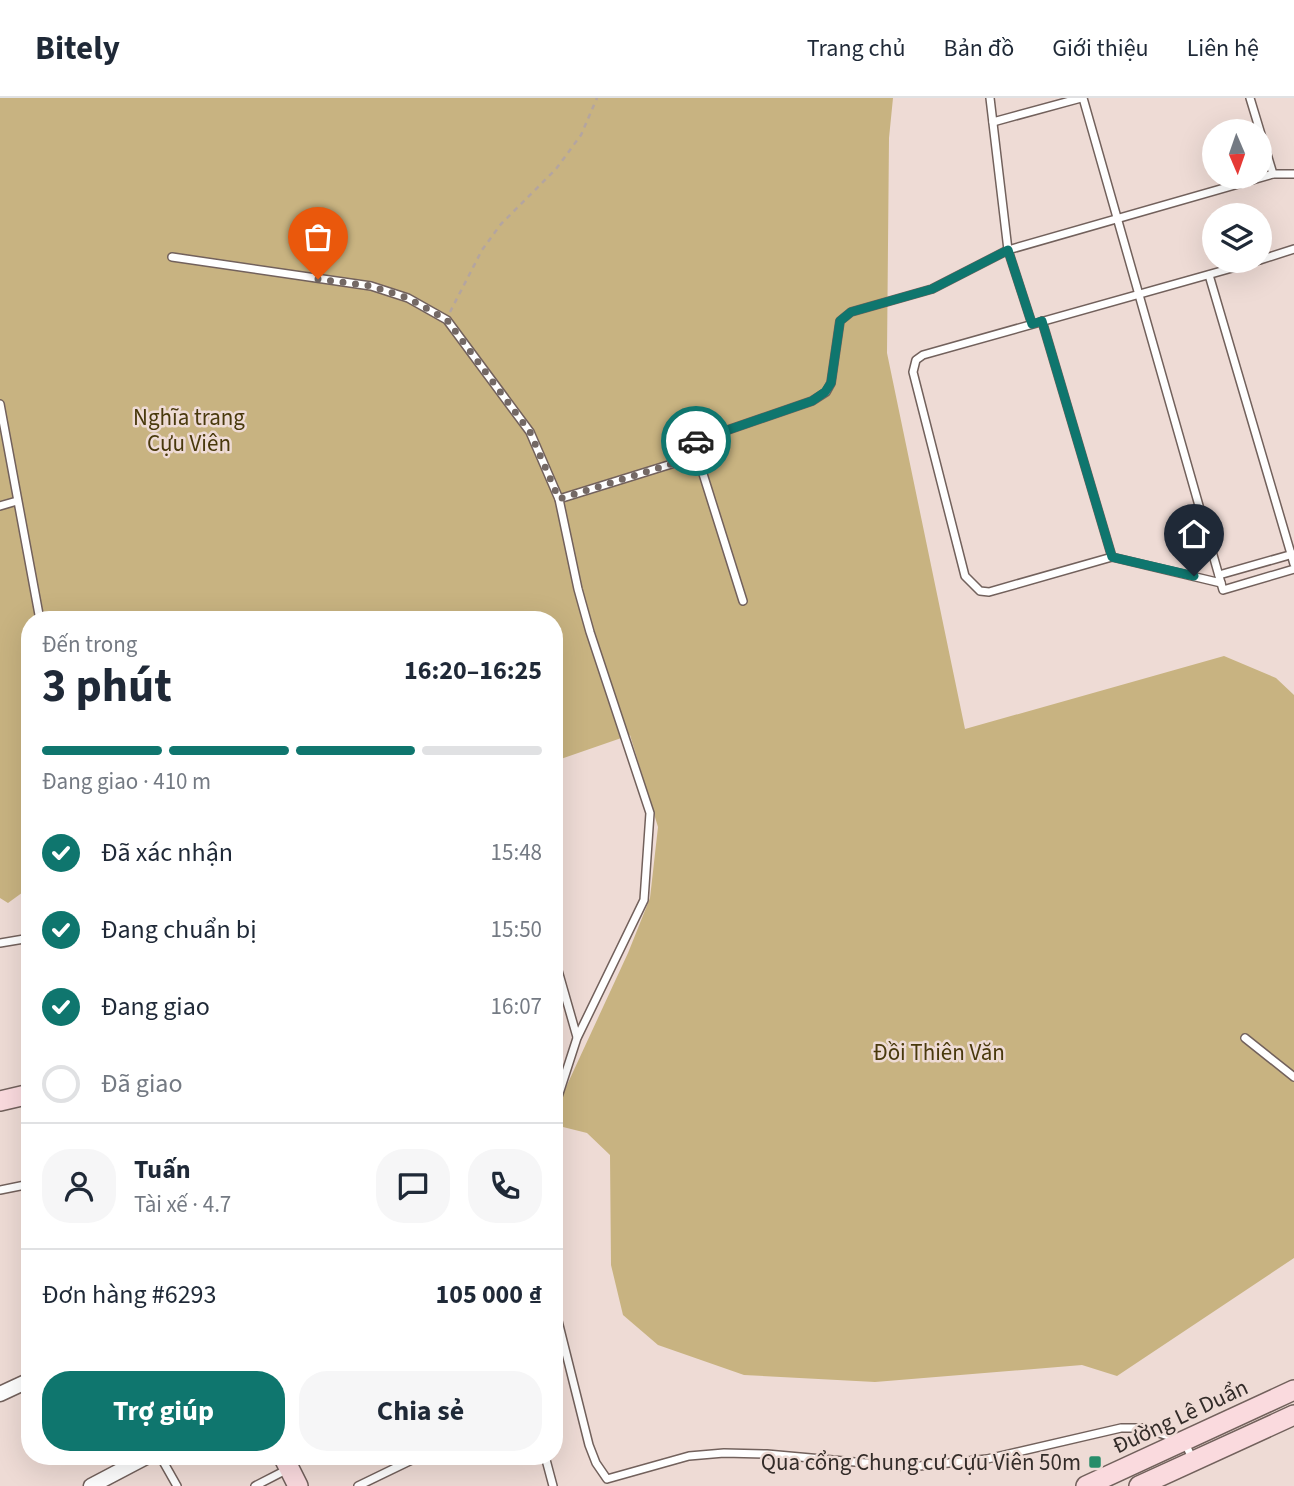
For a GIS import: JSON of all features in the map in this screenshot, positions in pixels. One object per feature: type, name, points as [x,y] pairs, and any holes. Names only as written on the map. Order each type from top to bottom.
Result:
[{"type":"main road","points":[[0,1101],[21,1096]]},
{"type":"main road","name":"Đường Lê Duẩn","points":[[1086,1486],[1294,1391]]},
{"type":"main road","name":"Đường Lê Duẩn","points":[[1147,1484],[1294,1415]]},
{"type":"street","points":[[0,1394],[21,1384]]},
{"type":"street","points":[[91,1486],[131,1465]]},
{"type":"lane","points":[[990,98],[1008,250],[1032,324]]},
{"type":"lane","points":[[993,122],[1082,98],[1119,218],[1221,583]]},
{"type":"lane","points":[[1250,98],[1273,174]]},
{"type":"lane","points":[[559,499],[678,462],[693,442],[812,401],[825,392],[831,383],[840,321],[851,312],[932,289],[1008,250],[1273,174],[1294,174]]},
{"type":"lane","points":[[1272,256],[1293,250],[1294,260]]},
{"type":"lane","points":[[172,257],[371,286],[408,298],[447,320],[530,432],[559,499],[590,632],[650,813],[644,900],[577,1038],[563,1081]]},
{"type":"lane","points":[[1209,275],[1293,554],[1294,567],[1221,583],[1112,557],[989,592],[980,591],[965,576],[914,381],[916,360],[923,355],[1216,273]]},
{"type":"lane","points":[[1042,321],[1112,557]]},
{"type":"lane","points":[[0,404],[38,611]]},
{"type":"lane","points":[[693,442],[743,601]]},
{"type":"lane","points":[[0,506],[17,501]]},
{"type":"lane","points":[[1221,583],[1293,554]]},
{"type":"lane","points":[[0,943],[21,939]]},
{"type":"lane","points":[[563,988],[577,1038]]},
{"type":"lane","points":[[1245,1038],[1294,1077]]},
{"type":"lane","points":[[0,1190],[21,1186]]},
{"type":"lane","points":[[563,1341],[589,1446],[606,1482],[689,1456],[724,1452],[910,1467],[987,1460],[1121,1429],[1143,1428],[1184,1441],[1194,1460]]},
{"type":"lane","points":[[165,1465],[177,1486]]},
{"type":"lane","points":[[358,1486],[401,1465]]},
{"type":"lane","points":[[547,1465],[552,1486]]},
{"type":"lane","points":[[255,1486],[290,1470]]},
{"type":"path","points":[[447,320],[482,250],[501,224],[556,169],[581,135],[597,98]]},
{"type":"green space","name":"Đồi Thiên Văn","points":[[0,98],[893,98],[889,138],[887,353],[965,729],[1224,656],[1276,678],[1294,695],[1294,1258],[1117,1376],[1082,1365],[875,1382],[744,1375],[658,1345],[623,1315],[611,1265],[610,1155],[587,1133],[563,1127],[563,1094],[628,953],[650,898],[658,827],[630,735],[563,758],[563,611],[21,611],[21,894],[8,903],[0,898]]},
{"type":"way so far","points":[[318,279],[371,286],[408,298],[447,320],[530,432],[559,499],[678,462],[696,441]]},
{"type":"place","name":"Qua cổng Chung cư Cựu Viên 50m","points":[[1095,1462]]},
{"type":"route","points":[[696,441],[812,401],[825,392],[831,383],[840,321],[851,312],[932,289],[1008,250],[1032,324],[1042,321],[1112,557],[1194,576]]},
{"type":"park label","name":"Nghĩa trang Cựu Viên","points":[[189,430]]}]
